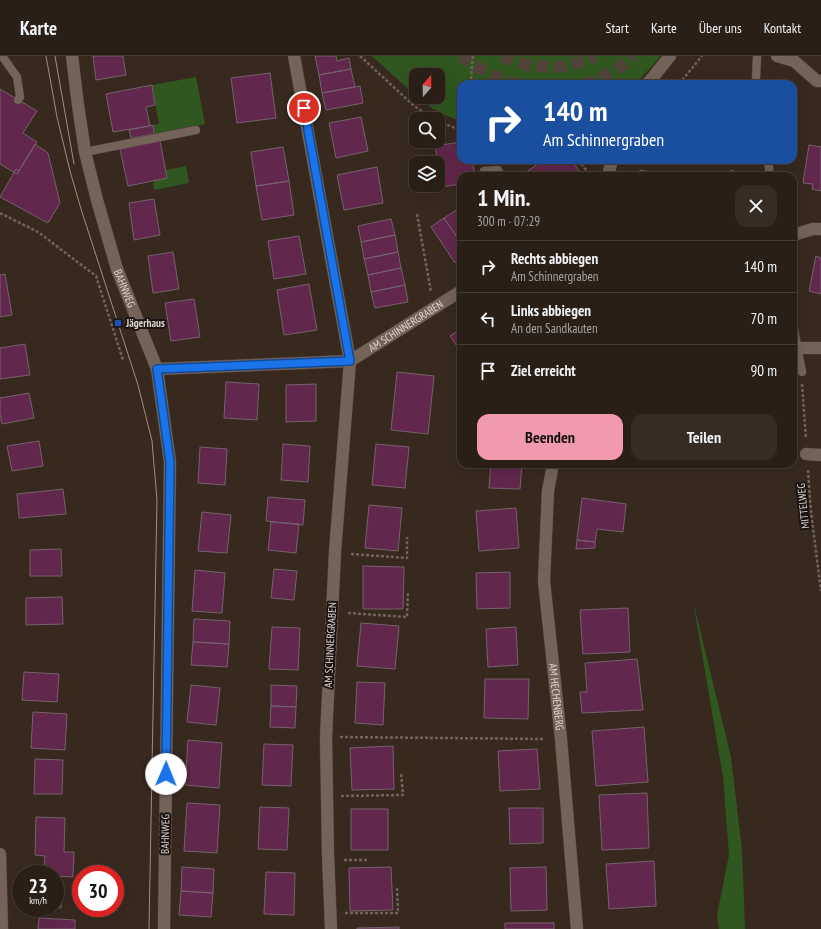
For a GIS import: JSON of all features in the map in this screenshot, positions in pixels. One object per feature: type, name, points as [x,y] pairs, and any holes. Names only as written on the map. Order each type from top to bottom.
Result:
[{"type":"street","name":"BAHNWEG","points":[[72,56],[85,152],[117,269],[157,369],[170,462],[164,929]]},
{"type":"street","points":[[294,56],[350,361]]},
{"type":"street","points":[[650,80],[670,56]]},
{"type":"street","points":[[777,56],[794,61],[818,81],[821,81]]},
{"type":"street","points":[[797,234],[813,229],[821,229]]},
{"type":"street","name":"AM SCHINNERGRABEN","points":[[157,369],[350,361],[457,294]]},
{"type":"street","points":[[797,348],[821,348]]},
{"type":"street","name":"AM SCHINNERGRABEN","points":[[331,929],[328,860],[326,737],[335,552],[350,361]]},
{"type":"street","points":[[806,454],[821,455]]},
{"type":"street","name":"AM HECHENBERG","points":[[552,468],[548,491],[544,581],[561,739],[577,929]]},
{"type":"street","points":[[0,854],[2,929]]},
{"type":"lane","points":[[2,56],[17,78],[20,97],[18,100]]},
{"type":"lane","points":[[756,80],[757,56]]},
{"type":"lane","points":[[85,152],[196,130]]},
{"type":"lane","points":[[484,171],[498,170],[499,172]]},
{"type":"lane","points":[[797,348],[802,372]]},
{"type":"path","points":[[360,56],[412,104],[423,112]]},
{"type":"path","points":[[472,80],[473,56]]},
{"type":"path","points":[[682,80],[702,56]]},
{"type":"path","points":[[445,124],[457,128]]},
{"type":"path","points":[[581,164],[588,172]]},
{"type":"path","points":[[0,213],[38,232],[96,276],[123,360]]},
{"type":"path","points":[[417,214],[434,308]]},
{"type":"path","name":"MITTELWEG","points":[[802,372],[806,454],[811,512],[821,591]]},
{"type":"path","points":[[335,552],[407,558],[407,537]]},
{"type":"path","points":[[332,612],[407,617],[408,591]]},
{"type":"path","points":[[326,737],[561,739]]},
{"type":"path","points":[[327,796],[403,796],[401,772]]},
{"type":"path","points":[[328,860],[369,860]]},
{"type":"path","points":[[331,913],[398,913],[397,886]]},
{"type":"green space","points":[[372,56],[660,56],[639,80],[457,80],[457,120],[445,115],[445,112],[439,112],[427,104],[445,104],[445,68],[409,68],[409,90]]},
{"type":"green space","points":[[196,77],[205,124],[154,134],[153,125],[159,124],[152,85]]},
{"type":"green space","points":[[186,166],[189,183],[154,190],[153,181],[167,178],[166,170]]},
{"type":"green space","points":[[693,601],[731,757],[742,850],[745,929],[719,929],[717,915],[729,855],[723,777]]},
{"type":"building","points":[[93,56],[123,56],[126,75],[96,80]]},
{"type":"building","points":[[315,56],[336,56],[337,61],[349,58],[351,69],[319,75]]},
{"type":"building","points":[[351,69],[355,87],[322,93],[319,75]]},
{"type":"building","points":[[270,73],[276,118],[237,123],[231,78]]},
{"type":"building","points":[[152,85],[155,105],[146,107],[150,126],[113,132],[106,94]]},
{"type":"building","points":[[360,86],[363,103],[326,110],[322,93]]},
{"type":"building","points":[[0,89],[37,111],[23,133],[37,142],[17,174],[0,164]]},
{"type":"building","points":[[361,117],[368,151],[336,158],[329,123]]},
{"type":"building","points":[[153,125],[154,134],[131,138],[129,130]]},
{"type":"building","points":[[160,141],[167,178],[128,186],[120,149]]},
{"type":"building","points":[[457,143],[457,164],[473,164],[474,172],[457,172],[457,185],[445,187],[445,156],[437,156],[435,148],[445,148],[445,144]]},
{"type":"building","points":[[35,144],[48,153],[60,203],[48,223],[0,197],[16,169],[19,171]]},
{"type":"building","points":[[809,145],[821,147],[821,191],[812,189],[813,184],[803,183]]},
{"type":"building","points":[[283,147],[289,181],[256,186],[251,152]]},
{"type":"building","points":[[538,164],[574,164],[580,172],[526,172]]},
{"type":"building","points":[[377,167],[383,203],[344,210],[337,175]]},
{"type":"building","points":[[640,170],[651,172],[640,172]]},
{"type":"building","points":[[289,181],[294,215],[262,220],[256,186]]},
{"type":"building","points":[[154,199],[160,235],[134,240],[129,203]]},
{"type":"building","points":[[457,210],[457,237],[444,218]]},
{"type":"building","points":[[444,218],[457,237],[457,261],[455,263],[431,227]]},
{"type":"building","points":[[391,219],[395,235],[361,242],[358,226]]},
{"type":"building","points":[[395,235],[398,252],[364,259],[361,242]]},
{"type":"building","points":[[299,236],[306,274],[274,279],[268,241]]},
{"type":"building","points":[[173,252],[179,289],[153,293],[148,256]]},
{"type":"building","points":[[398,252],[401,268],[368,275],[364,259]]},
{"type":"building","points":[[816,256],[821,258],[821,294],[809,291]]},
{"type":"building","points":[[401,268],[405,285],[371,292],[368,275]]},
{"type":"building","points":[[5,274],[12,315],[0,317],[0,275]]},
{"type":"building","points":[[309,284],[317,330],[284,335],[277,290]]},
{"type":"building","points":[[405,285],[408,302],[375,308],[371,292]]},
{"type":"building","points":[[194,299],[200,337],[171,341],[165,303]]},
{"type":"building","points":[[457,332],[457,346],[450,336]]},
{"type":"building","points":[[25,344],[30,375],[0,379],[0,348]]},
{"type":"building","points":[[397,372],[434,376],[428,434],[391,430]]},
{"type":"building","points":[[226,382],[259,384],[257,420],[224,418]]},
{"type":"building","points":[[316,384],[316,421],[286,422],[286,385]]},
{"type":"building","points":[[29,393],[34,418],[2,424],[0,398]]},
{"type":"building","points":[[39,441],[43,466],[12,471],[7,446]]},
{"type":"building","points":[[283,444],[310,446],[308,482],[281,480]]},
{"type":"building","points":[[376,444],[409,447],[405,488],[372,485]]},
{"type":"building","points":[[200,447],[227,449],[225,485],[198,483]]},
{"type":"building","points":[[491,468],[522,468],[520,489],[489,488]]},
{"type":"building","points":[[63,489],[66,514],[19,518],[17,494]]},
{"type":"building","points":[[268,497],[305,500],[303,525],[266,521]]},
{"type":"building","points":[[582,498],[626,504],[623,532],[597,529],[595,542],[577,540]]},
{"type":"building","points":[[369,505],[402,508],[398,551],[365,548]]},
{"type":"building","points":[[516,508],[519,548],[479,551],[476,511]]},
{"type":"building","points":[[202,512],[231,515],[227,553],[198,551]]},
{"type":"building","points":[[271,522],[299,524],[296,553],[268,550]]},
{"type":"building","points":[[577,540],[595,542],[595,548],[576,549]]},
{"type":"building","points":[[61,549],[62,576],[30,576],[30,550]]},
{"type":"building","points":[[363,566],[404,567],[403,609],[363,609]]},
{"type":"building","points":[[274,569],[297,571],[294,600],[271,598]]},
{"type":"building","points":[[195,570],[225,573],[222,613],[192,611]]},
{"type":"building","points":[[510,572],[510,608],[477,609],[476,573]]},
{"type":"building","points":[[62,597],[63,624],[26,625],[26,598]]},
{"type":"building","points":[[628,608],[630,652],[583,654],[580,610]]},
{"type":"building","points":[[194,619],[230,621],[229,644],[193,642]]},
{"type":"building","points":[[361,623],[399,626],[395,669],[357,666]]},
{"type":"building","points":[[272,627],[300,628],[298,670],[269,669]]},
{"type":"building","points":[[516,627],[518,665],[488,667],[486,629]]},
{"type":"building","points":[[193,642],[229,644],[227,667],[191,665]]},
{"type":"building","points":[[637,659],[643,710],[582,713],[580,692],[587,692],[585,663]]},
{"type":"building","points":[[24,672],[59,674],[57,702],[22,700]]},
{"type":"building","points":[[485,679],[529,679],[528,719],[484,718]]},
{"type":"building","points":[[357,682],[385,683],[383,725],[355,723]]},
{"type":"building","points":[[191,685],[220,688],[216,725],[187,722]]},
{"type":"building","points":[[271,685],[297,686],[296,707],[271,706]]},
{"type":"building","points":[[271,706],[296,707],[295,728],[270,727]]},
{"type":"building","points":[[33,712],[67,714],[65,750],[31,748]]},
{"type":"building","points":[[644,727],[648,782],[596,786],[592,731]]},
{"type":"building","points":[[188,740],[222,743],[219,788],[185,785]]},
{"type":"building","points":[[264,744],[293,745],[291,786],[262,785]]},
{"type":"building","points":[[393,746],[394,789],[352,790],[350,748]]},
{"type":"building","points":[[537,749],[540,789],[500,791],[498,751]]},
{"type":"building","points":[[35,759],[63,760],[62,794],[34,794]]},
{"type":"building","points":[[647,793],[649,848],[602,850],[599,795]]},
{"type":"building","points":[[187,803],[220,805],[217,853],[184,851]]},
{"type":"building","points":[[260,807],[289,808],[287,850],[258,849]]},
{"type":"building","points":[[509,808],[543,808],[543,843],[510,844]]},
{"type":"building","points":[[351,809],[388,809],[388,850],[351,850]]},
{"type":"building","points":[[36,817],[65,818],[64,852],[74,852],[72,877],[64,876],[64,865],[44,865],[45,856],[35,855]]},
{"type":"building","points":[[654,861],[656,906],[609,909],[606,864]]},
{"type":"building","points":[[182,867],[214,869],[213,893],[181,891]]},
{"type":"building","points":[[391,867],[393,910],[350,911],[349,868]]},
{"type":"building","points":[[546,867],[547,910],[511,911],[510,868]]},
{"type":"building","points":[[266,872],[295,873],[294,915],[264,914]]},
{"type":"building","points":[[181,891],[213,893],[211,917],[179,915]]},
{"type":"building","points":[[39,918],[75,920],[75,929],[38,929]]},
{"type":"building","points":[[505,923],[554,923],[554,929],[505,929]]},
{"type":"building","points":[[399,927],[399,929],[357,929],[357,928]]},
{"type":"tunnel","points":[[460,56],[491,75],[504,80]]},
{"type":"tunnel","points":[[502,56],[530,66],[560,67],[589,60],[595,56]]},
{"type":"tunnel","points":[[597,80],[629,61],[633,56]]},
{"type":"tram line","points":[[46,56],[57,117],[70,171],[138,385],[152,441],[157,500],[149,929]]},
{"type":"tram line","points":[[55,56],[74,164]]},
{"type":"place","name":"Jägerhaus","points":[[118,323]]},
{"type":"route","points":[[166,774],[170,462],[157,369],[350,361],[304,108]]}]
